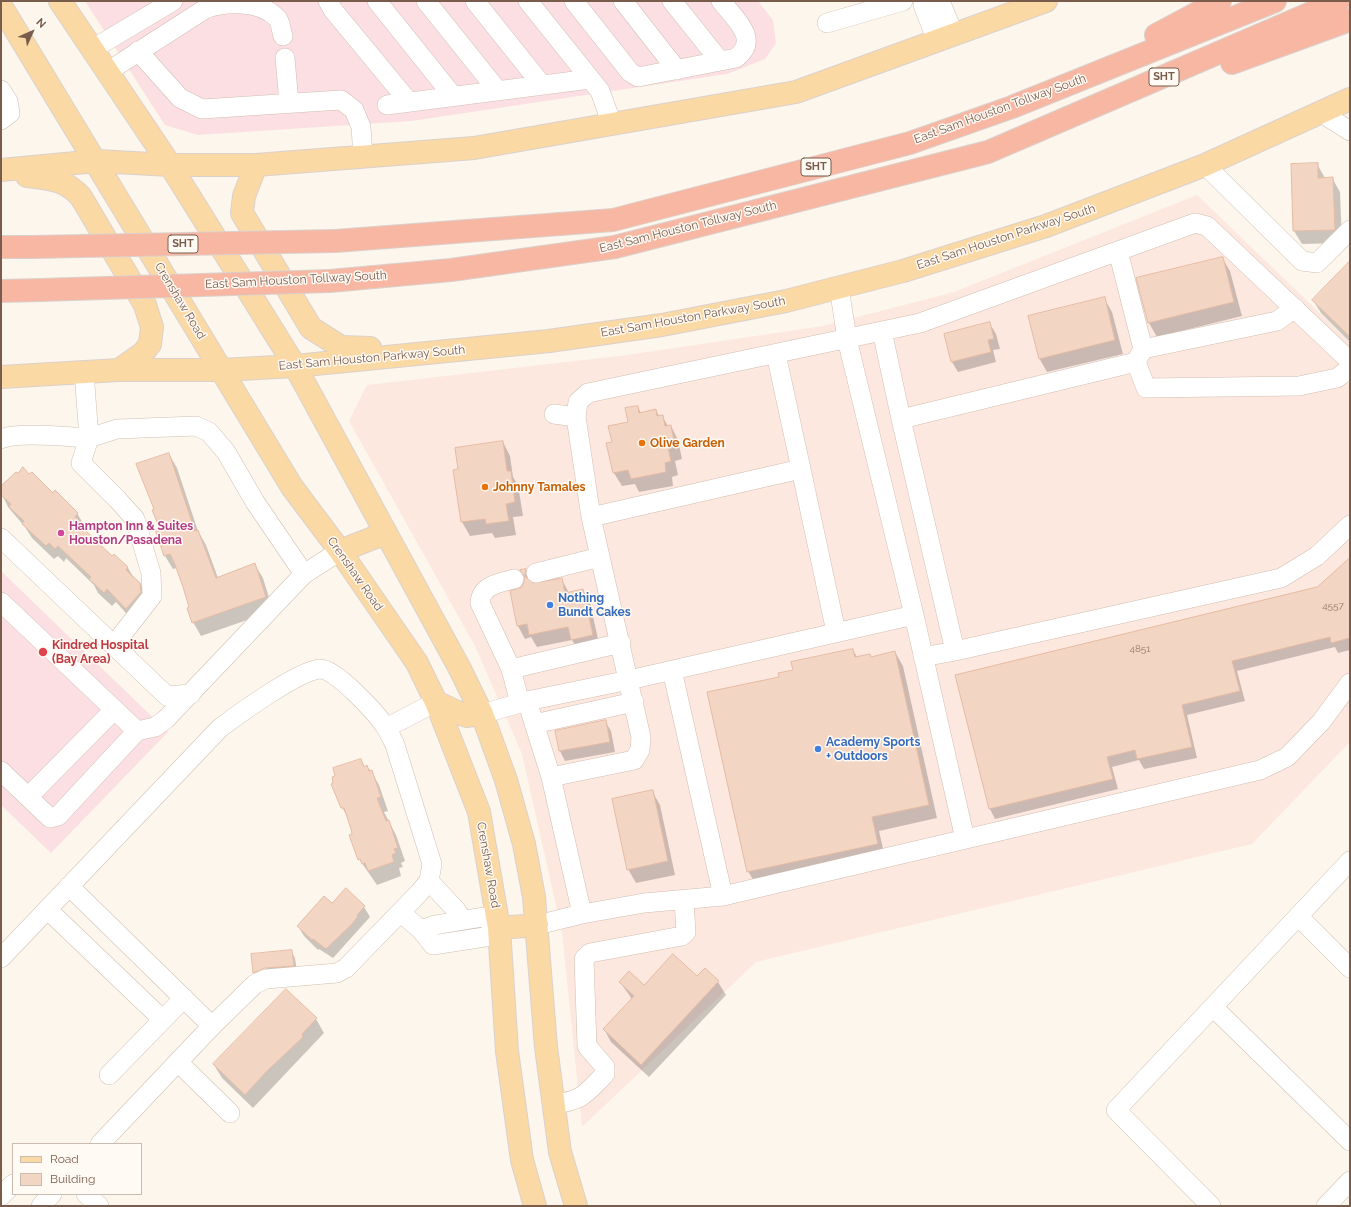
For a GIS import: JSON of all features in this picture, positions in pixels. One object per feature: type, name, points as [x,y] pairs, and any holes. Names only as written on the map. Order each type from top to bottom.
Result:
[{"type":"highway","points":[[1012,107],[1181,23],[1220,1]]},
{"type":"highway","name":"East Sam Houston Tollway South","points":[[1,247],[335,242],[613,220],[910,143],[1012,107],[1275,1]]},
{"type":"highway","name":"East Sam Houston Tollway South","points":[[1,291],[330,281],[451,270],[615,247],[988,152],[1339,1]]},
{"type":"highway","points":[[988,152],[1350,20]]},
{"type":"main road","points":[[60,1],[91,50],[170,165],[295,366],[460,669],[482,714],[506,780],[524,844],[534,898],[546,1047],[560,1152],[576,1206]]},
{"type":"main road","points":[[1,171],[97,161],[170,165],[256,165],[474,148],[796,92],[1046,1]]},
{"type":"main road","name":"Crenshaw Road","points":[[6,7],[292,487],[340,551],[417,663],[436,702],[479,812],[499,928],[507,1051],[522,1160],[535,1206]]},
{"type":"main road","name":"East Sam Houston Parkway South","points":[[1,377],[119,370],[221,370],[295,366],[455,351],[549,341],[662,325],[786,301],[903,271],[1046,226],[1205,165],[1350,99]]},
{"type":"main road","points":[[256,165],[244,196],[242,213],[311,328],[341,347],[455,351]]},
{"type":"main road","points":[[1,171],[57,180],[73,187],[85,204],[145,305],[152,327],[150,344],[143,353],[119,370]]},
{"type":"main road","points":[[340,551],[386,533]]},
{"type":"main road","points":[[436,702],[466,716],[482,714]]},
{"type":"main road","points":[[499,928],[537,925]]},
{"type":"lane","points":[[91,50],[173,1]]},
{"type":"lane","points":[[328,1],[333,10],[409,102]]},
{"type":"lane","points":[[377,1],[453,96]]},
{"type":"lane","points":[[426,1],[498,91]]},
{"type":"lane","points":[[475,1],[542,85]]},
{"type":"lane","points":[[528,1],[600,90],[612,124]]},
{"type":"lane","points":[[574,1],[630,72],[638,78],[736,58],[743,52],[746,44],[746,36],[743,29],[721,1]]},
{"type":"lane","points":[[623,1],[677,70]]},
{"type":"lane","points":[[672,1],[720,61]]},
{"type":"lane","points":[[827,23],[876,4],[903,1]]},
{"type":"lane","points":[[925,1],[923,5],[945,38]]},
{"type":"lane","points":[[940,1],[945,38]]},
{"type":"lane","points":[[107,72],[205,9],[214,6],[247,5],[267,9],[278,19],[283,36]]},
{"type":"lane","points":[[138,51],[180,98],[202,109],[341,100],[354,110],[361,127],[363,157]]},
{"type":"lane","points":[[285,58],[289,104]]},
{"type":"lane","points":[[387,105],[590,79]]},
{"type":"lane","points":[[1,90],[8,101],[10,113],[1,120]]},
{"type":"lane","points":[[1320,112],[1350,131]]},
{"type":"lane","points":[[1205,165],[1302,261],[1316,263],[1350,230]]},
{"type":"lane","points":[[551,777],[634,760],[640,750],[641,737],[634,702],[591,517],[576,417],[578,402],[588,393],[920,323],[1194,223],[1208,226],[1350,361]]},
{"type":"lane","points":[[1118,251],[1146,388],[1299,386],[1337,378],[1350,368]]},
{"type":"lane","points":[[839,288],[847,339],[914,615],[965,839]]},
{"type":"lane","points":[[901,419],[1277,321],[1295,308]]},
{"type":"lane","points":[[882,331],[955,651]]},
{"type":"lane","points":[[776,354],[836,632]]},
{"type":"lane","points":[[84,372],[89,438],[81,463],[117,499],[134,519],[152,573],[152,596],[114,645]]},
{"type":"lane","points":[[554,414],[576,417]]},
{"type":"lane","points":[[1,440],[7,437],[34,436],[89,438],[117,429],[196,426],[209,432],[226,452],[255,502],[304,574]]},
{"type":"lane","points":[[591,517],[801,469]]},
{"type":"lane","points":[[923,657],[1282,578],[1317,556],[1350,525]]},
{"type":"lane","points":[[1,538],[167,696],[191,694]]},
{"type":"lane","points":[[1,771],[50,818],[58,816],[137,731],[154,727],[166,719],[304,574],[340,551]]},
{"type":"lane","points":[[536,573],[600,557]]},
{"type":"lane","points":[[514,579],[490,586],[480,597],[480,603],[511,669],[523,702],[534,724],[551,777],[582,914]]},
{"type":"lane","points":[[1,602],[137,731]]},
{"type":"lane","points":[[482,714],[523,702],[629,680],[914,615]]},
{"type":"lane","points":[[511,669],[621,643]]},
{"type":"lane","points":[[1,958],[220,728],[306,672],[321,669],[332,672],[375,713],[386,728],[395,745],[432,864],[429,881],[401,913],[346,968],[337,973],[266,980],[255,984],[212,1026],[101,1143]]},
{"type":"lane","points":[[672,670],[723,896]]},
{"type":"lane","points":[[537,925],[582,914],[644,903],[684,901],[723,896],[1260,770],[1286,757],[1320,722],[1350,683]]},
{"type":"lane","points":[[386,728],[436,702]]},
{"type":"lane","points":[[534,724],[634,702]]},
{"type":"lane","points":[[28,797],[114,710]]},
{"type":"lane","points":[[1211,1206],[1116,1110],[1350,861]]},
{"type":"lane","points":[[429,881],[456,910],[462,920]]},
{"type":"lane","points":[[70,886],[212,1026]]},
{"type":"lane","points":[[554,1104],[580,1098],[605,1074],[605,1067],[587,1046],[584,959],[590,953],[682,936],[686,932],[684,901]]},
{"type":"lane","points":[[48,910],[162,1019]]},
{"type":"lane","points":[[401,913],[421,930],[433,945],[485,937],[499,928],[483,917],[462,920],[421,930]]},
{"type":"lane","points":[[1298,916],[1350,968]]},
{"type":"lane","points":[[109,1075],[184,998]]},
{"type":"lane","points":[[1213,1007],[1350,1141]]},
{"type":"lane","points":[[178,1062],[230,1113]]},
{"type":"lane","points":[[1326,1206],[1350,1181]]},
{"type":"lane","points":[[1,1196],[12,1185]]},
{"type":"lane","points":[[41,1206],[51,1195]]},
{"type":"lane","points":[[87,1195],[98,1206]]},
{"type":"shaded area","points":[[85,1],[758,1],[773,20],[776,43],[765,59],[727,74],[411,121],[198,135],[165,125]]},
{"type":"shaded area","points":[[1197,195],[1350,342],[1350,742],[1252,844],[756,962],[582,1127],[562,932],[522,754],[475,646],[349,421],[367,385],[627,355],[823,326],[954,292]]},
{"type":"shaded area","name":"Kindred Hospital (Bay Area)","points":[[1,571],[168,732],[51,853],[1,805]]},
{"type":"building","points":[[1318,163],[1318,178],[1333,177],[1335,230],[1293,231],[1291,164]]},
{"type":"building","points":[[1223,257],[1234,302],[1148,323],[1136,278]]},
{"type":"building","points":[[1350,261],[1350,337],[1312,300]]},
{"type":"building","points":[[1105,297],[1115,340],[1039,359],[1028,316]]},
{"type":"building","points":[[990,322],[994,339],[988,340],[991,352],[951,362],[944,334]]},
{"type":"building","name":"Olive Garden","points":[[638,406],[639,413],[656,409],[657,416],[663,415],[665,426],[671,425],[675,446],[668,447],[671,461],[665,463],[666,472],[631,479],[628,470],[613,473],[606,443],[612,442],[608,426],[628,422],[625,408]]},
{"type":"building","name":"Johnny Tamales","points":[[503,441],[507,471],[511,471],[515,502],[506,504],[509,521],[486,524],[485,519],[461,522],[453,470],[458,469],[455,448]]},
{"type":"building","points":[[169,453],[195,531],[198,530],[216,578],[255,563],[266,597],[192,623],[187,608],[189,607],[174,562],[170,554],[164,556],[155,530],[160,529],[152,510],[154,509],[136,464]]},
{"type":"building","name":"Hampton Inn & Suites Houston/Pasadena","points":[[23,467],[29,474],[32,472],[53,493],[55,490],[78,513],[75,517],[81,522],[79,524],[112,556],[114,554],[128,567],[126,570],[140,583],[141,592],[126,609],[107,589],[104,593],[89,579],[91,577],[58,546],[55,549],[49,543],[46,546],[22,524],[24,521],[9,507],[11,504],[1,495],[1,486],[16,472],[18,473]]},
{"type":"building","points":[[1350,558],[1350,638],[1331,643],[1330,637],[1232,661],[1240,691],[1182,705],[1192,747],[1137,759],[1135,750],[1107,757],[1113,779],[989,809],[955,675],[1317,587]]},
{"type":"building","name":"Nothing Bundt Cakes","points":[[526,569],[525,576],[533,583],[562,578],[565,593],[583,589],[593,635],[571,640],[568,627],[529,635],[527,624],[517,626],[510,591],[522,587],[525,577],[520,570]]},
{"type":"building","name":"Academy Sports + Outdoors","points":[[853,649],[855,657],[870,654],[871,657],[895,651],[929,805],[872,817],[878,844],[747,872],[707,692],[779,677],[778,673],[793,670],[791,662]]},
{"type":"building","points":[[606,720],[610,742],[559,751],[555,731]]},
{"type":"building","points":[[361,759],[364,767],[367,765],[369,771],[372,770],[381,797],[377,798],[386,821],[389,820],[398,848],[394,849],[396,853],[392,855],[394,862],[368,871],[365,863],[362,864],[360,859],[358,860],[349,835],[352,834],[344,808],[341,808],[331,784],[333,783],[332,777],[335,776],[333,768]]},
{"type":"building","points":[[653,790],[668,861],[627,870],[612,799]]},
{"type":"building","points":[[346,888],[365,906],[357,915],[358,916],[353,923],[326,949],[313,939],[312,940],[297,926],[324,896],[332,903]]},
{"type":"building","points":[[292,950],[294,966],[265,968],[253,973],[251,954]]},
{"type":"building","points":[[673,954],[697,976],[705,968],[719,981],[641,1065],[603,1029],[634,996],[619,982],[629,971],[644,985]]},
{"type":"building","points":[[286,989],[317,1018],[302,1034],[303,1037],[266,1072],[245,1095],[213,1064]]},
{"type":"place","name":"Olive Garden","points":[[642,443]]},
{"type":"place","name":"Johnny Tamales","points":[[485,487]]},
{"type":"place","name":"Hampton Inn & Suites Houston/Pasadena","points":[[61,533]]},
{"type":"place","name":"Nothing Bundt Cakes","points":[[550,605]]},
{"type":"place","name":"Kindred Hospital (Bay Area)","points":[[43,652]]},
{"type":"place","name":"Academy Sports + Outdoors","points":[[818,749]]}]
